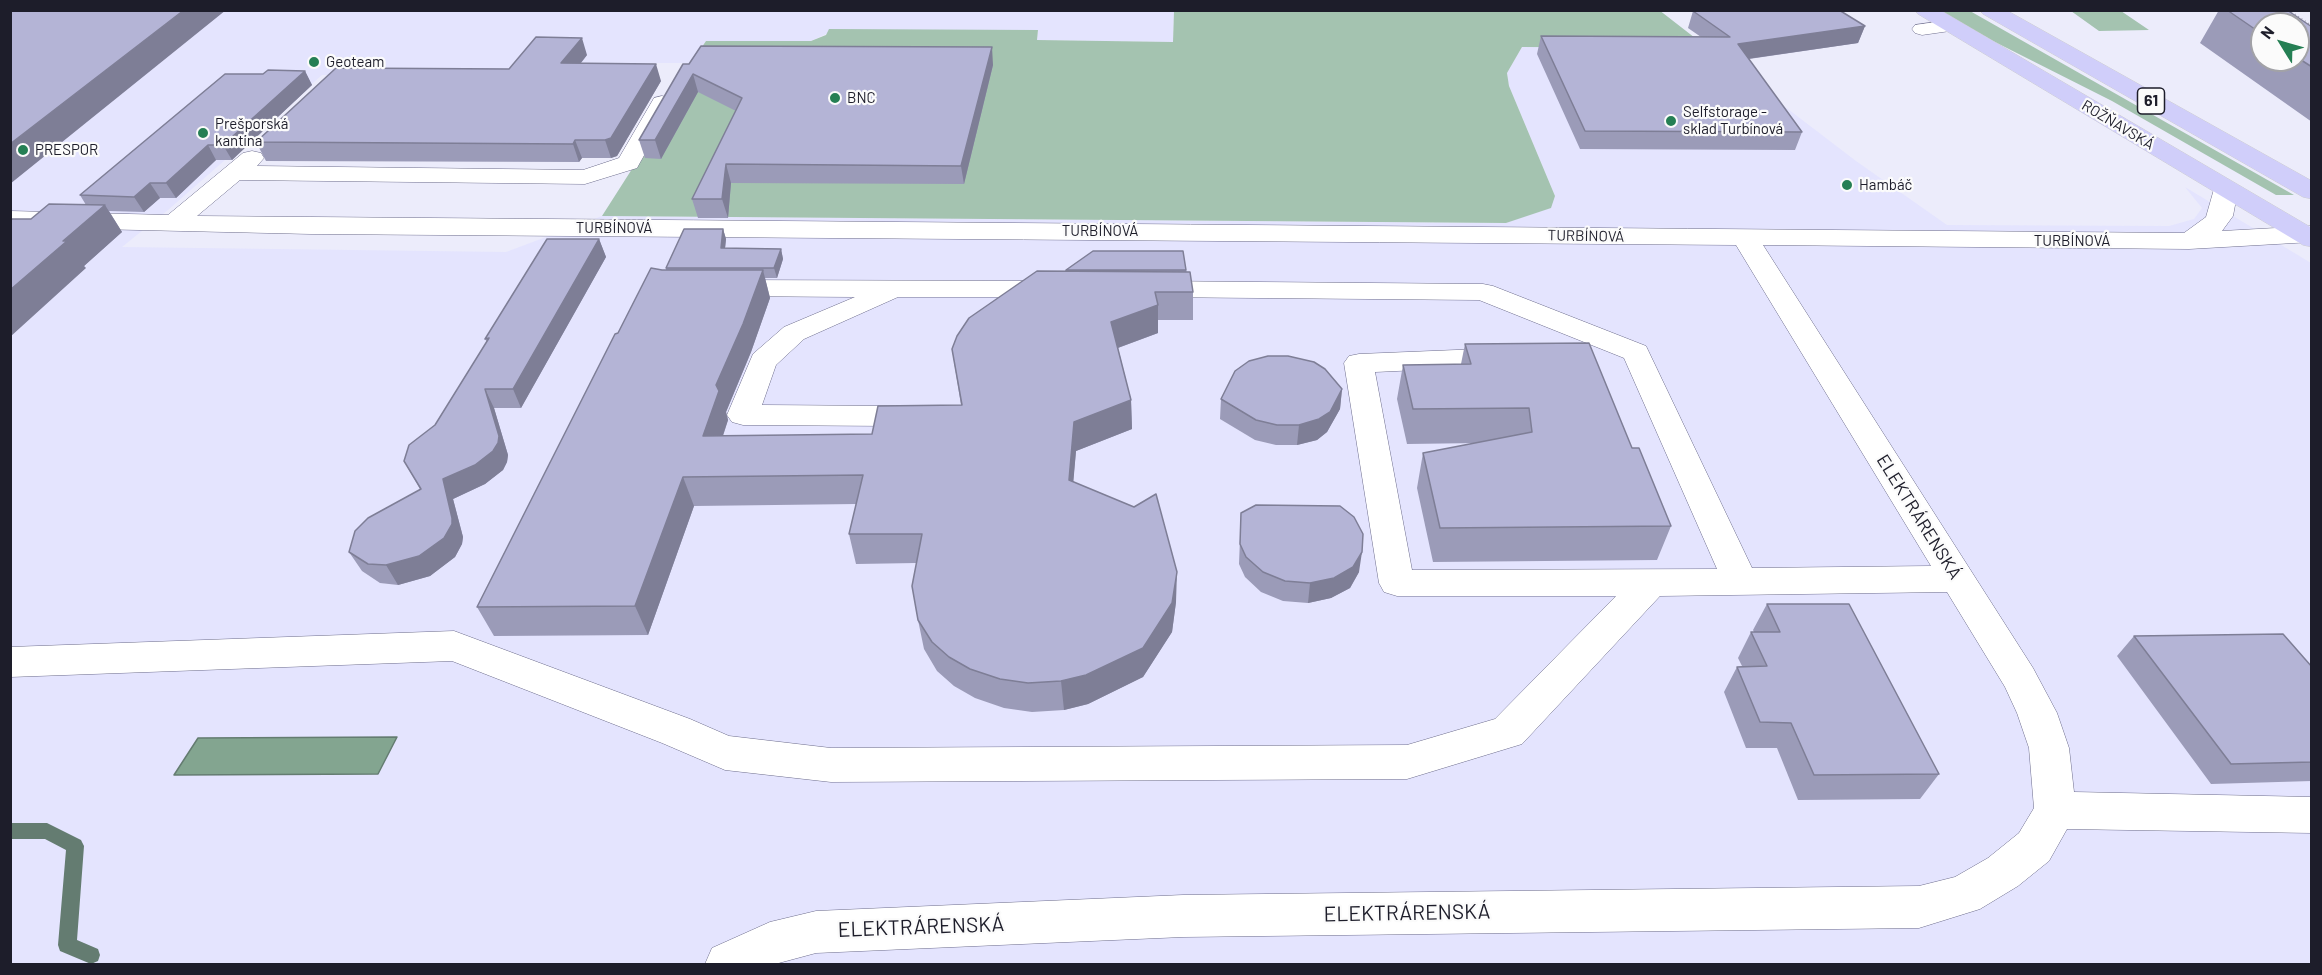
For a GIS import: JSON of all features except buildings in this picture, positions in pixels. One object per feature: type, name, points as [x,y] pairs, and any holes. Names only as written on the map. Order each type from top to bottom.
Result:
[{"type":"main road","name":"ROŽŇAVSKÁ","points":[[1990,10],[2305,186]]},
{"type":"main road","name":"ROŽŇAVSKÁ","points":[[1924,20],[1950,26],[2309,236]]},
{"type":"street","points":[[236,173],[585,177],[628,163],[671,87]]},
{"type":"street","points":[[175,222],[195,202],[236,173],[268,142]]},
{"type":"street","points":[[2189,241],[2210,228],[2223,214],[2226,189]]},
{"type":"street","name":"TURBÍNOVÁ","points":[[10,219],[323,226],[1745,238],[2189,241],[2309,236]]},
{"type":"street","name":"ELEKTRÁRENSKÁ","points":[[728,964],[770,944],[797,935],[828,931],[1183,916],[1919,907],[1964,895],[2003,872],[2034,847],[2055,810],[2049,748],[2037,713],[2020,679],[1745,238]]},
{"type":"street","points":[[693,288],[1078,289]]},
{"type":"street","points":[[894,416],[743,415],[763,361],[794,333],[899,288]]},
{"type":"street","points":[[1126,289],[1483,292],[1636,352],[1740,581]]},
{"type":"street","points":[[1567,355],[1636,352]]},
{"type":"street","points":[[1532,356],[1359,363],[1397,583],[1651,583],[1958,579]]},
{"type":"street","points":[[10,662],[454,646],[676,731],[724,753],[831,765],[1407,762],[1508,732],[1651,583]]},
{"type":"street","points":[[2055,810],[2312,815]]},
{"type":"path","points":[[2288,10],[2312,26]]},
{"type":"shaded area","points":[[1659,10],[1708,48],[1522,47],[1507,73],[1509,86],[1555,196],[1551,208],[1506,223],[602,216],[632,169],[636,169],[680,97],[691,63],[706,41],[811,41],[826,35],[829,29],[1038,30],[1037,40],[1173,42],[1174,11]]},
{"type":"shaded area","points":[[10,11],[1174,11],[1173,42],[1037,40],[1038,30],[826,34],[811,41],[706,41],[691,63],[607,63],[599,74],[322,75],[168,210],[122,247],[506,252],[602,216],[1506,223],[1555,196],[1509,86],[1507,73],[1522,47],[1708,48],[1856,161],[1947,225],[2169,226],[2194,219],[2202,208],[2185,187],[2311,263],[2311,964],[11,964]]},
{"type":"shaded area","points":[[1940,11],[1970,11],[2294,195],[2276,195],[2112,101],[1993,41]]},
{"type":"shaded area","points":[[2071,11],[2121,11],[2149,30],[2099,31]]},
{"type":"shaded area","points":[[397,737],[378,774],[174,775],[198,738]]},
{"type":"waterway","points":[[10,831],[47,831],[75,846],[67,945],[91,955]]},
{"type":"place","name":"Geoteam","points":[[314,62]]},
{"type":"place","name":"BNC","points":[[835,98]]},
{"type":"place","name":"Selfstorage - sklad Turbínová","points":[[1671,121]]},
{"type":"place","name":"Prešporská kantína","points":[[203,133]]},
{"type":"place","name":"PRESPOR","points":[[23,150]]},
{"type":"place","name":"Hambáč","points":[[1847,185]]}]
